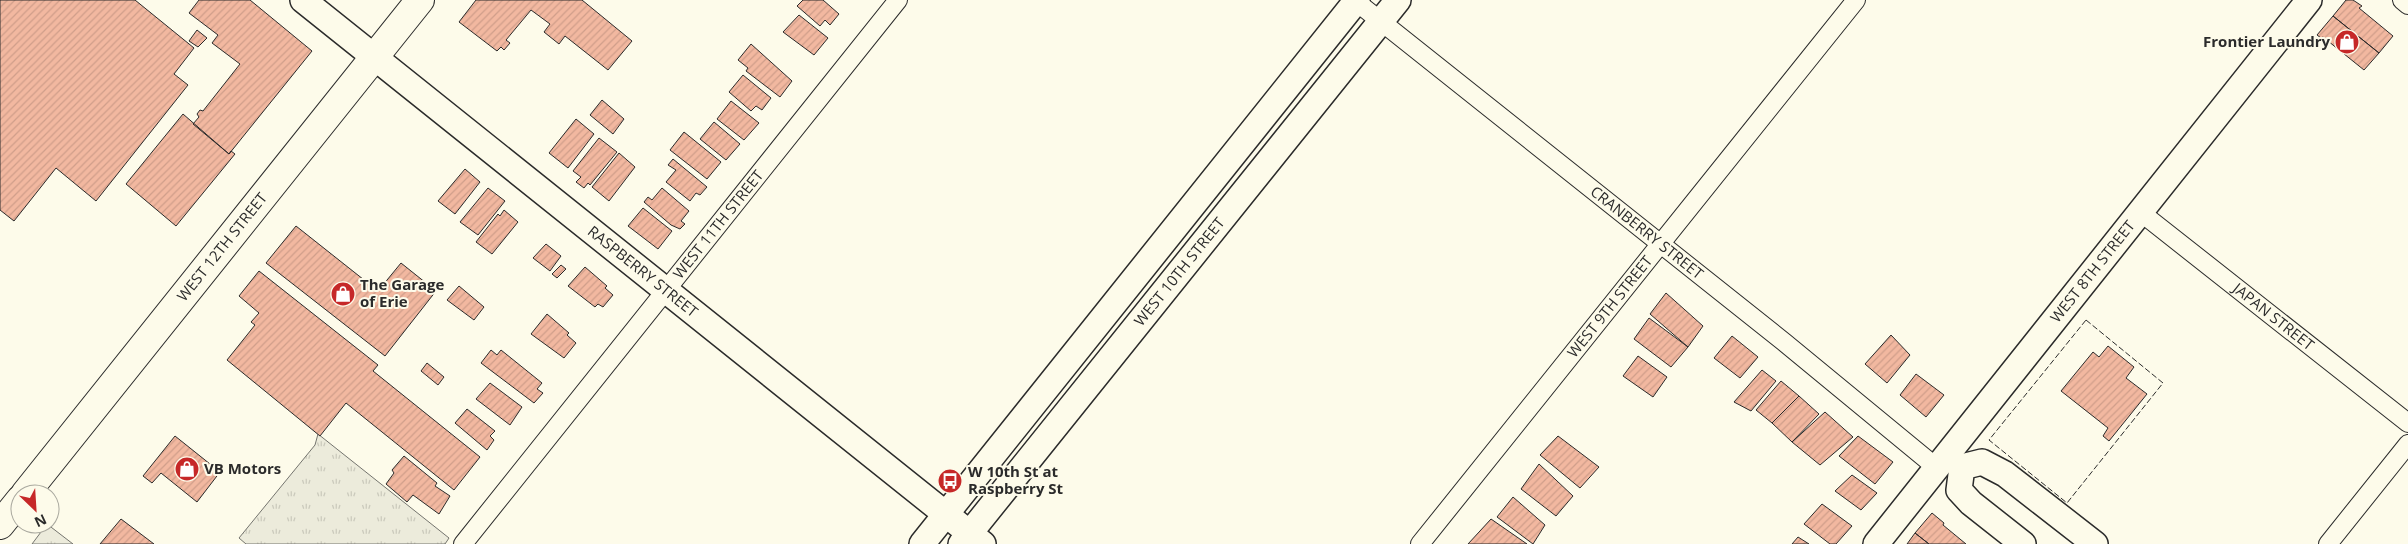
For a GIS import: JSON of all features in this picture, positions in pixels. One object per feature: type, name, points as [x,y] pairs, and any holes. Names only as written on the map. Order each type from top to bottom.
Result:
[{"type":"main road","name":"WEST 12TH STREET","points":[[33,484],[420,0]]},
{"type":"main road","points":[[0,525],[10,512]]},
{"type":"street","name":"RASPBERRY STREET","points":[[303,0],[373,58],[946,514],[971,540]]},
{"type":"street","name":"WEST 11TH STREET","points":[[463,544],[898,0]]},
{"type":"street","name":"WEST 10TH STREET","points":[[971,540],[1174,278],[1398,0]]},
{"type":"street","name":"WEST 9TH STREET","points":[[1420,544],[1856,0]]},
{"type":"street","name":"WEST 8TH STREET","points":[[1876,544],[1949,463],[2139,211],[2309,0]]},
{"type":"street","points":[[2402,0],[2408,5]]},
{"type":"street","name":"WEST 10TH STREET","points":[[922,544],[1356,1]]},
{"type":"street","name":"CRANBERRY STREET","points":[[1356,1],[1660,244],[1949,463]]},
{"type":"street","name":"JAPAN STREET","points":[[2139,211],[2408,423]]},
{"type":"street","points":[[1151,258],[1174,278]]},
{"type":"street","points":[[2328,544],[2408,444]]},
{"type":"street","points":[[2023,544],[1970,503],[1959,490],[1949,463],[1982,462],[2005,474],[2095,544]]},
{"type":"green space","points":[[318,434],[449,538],[445,544],[246,544],[239,538],[315,445]]},
{"type":"green space","points":[[40,534],[60,534],[73,544],[32,544]]},
{"type":"building","points":[[0,0],[135,0],[194,48],[174,74],[188,85],[96,201],[56,168],[14,221],[0,210]]},
{"type":"building","points":[[199,0],[250,0],[312,51],[229,154],[193,124],[199,117],[197,114],[200,110],[203,111],[240,64],[212,43],[218,35],[189,13]]},
{"type":"building","points":[[476,0],[582,0],[632,41],[608,70],[565,36],[559,44],[544,32],[550,24],[531,10],[506,40],[510,43],[504,50],[501,47],[497,51],[459,22]]},
{"type":"building","points":[[803,0],[823,0],[839,14],[830,25],[825,20],[820,26],[797,6]]},
{"type":"building","points":[[2346,0],[2353,0],[2362,6],[2359,8],[2393,36],[2379,53],[2333,16]]},
{"type":"building","points":[[799,15],[828,38],[814,55],[783,32]]},
{"type":"building","points":[[2333,16],[2379,53],[2364,70],[2323,37],[2321,38],[2317,35]]},
{"type":"building","points":[[197,30],[207,38],[198,47],[189,41]]},
{"type":"building","points":[[751,44],[792,81],[780,97],[746,71],[748,68],[738,60]]},
{"type":"building","points":[[743,75],[771,98],[762,110],[756,106],[751,111],[729,92]]},
{"type":"building","points":[[602,100],[624,119],[613,134],[590,115]]},
{"type":"building","points":[[731,101],[759,123],[744,140],[717,119]]},
{"type":"building","points":[[183,114],[229,154],[231,151],[235,154],[176,226],[126,184]]},
{"type":"building","points":[[576,119],[594,134],[568,168],[549,153]]},
{"type":"building","points":[[714,122],[740,144],[726,160],[700,139]]},
{"type":"building","points":[[684,132],[721,162],[707,179],[670,150]]},
{"type":"building","points":[[599,138],[617,152],[590,185],[588,183],[584,188],[576,182],[581,177],[573,171]]},
{"type":"building","points":[[619,153],[635,167],[609,201],[592,187]]},
{"type":"building","points":[[673,159],[707,187],[700,195],[696,193],[690,201],[666,182],[676,170],[668,165]]},
{"type":"building","points":[[465,169],[480,182],[455,214],[438,201]]},
{"type":"building","points":[[488,188],[505,201],[478,235],[460,222]]},
{"type":"building","points":[[662,188],[689,211],[681,221],[685,224],[680,229],[671,225],[644,202],[648,197],[652,200]]},
{"type":"building","points":[[643,208],[672,231],[658,249],[628,226]]},
{"type":"building","points":[[504,210],[518,222],[492,254],[476,242],[498,214],[500,216]]},
{"type":"building","points":[[296,226],[378,291],[401,263],[436,291],[385,356],[266,263]]},
{"type":"building","points":[[546,244],[561,256],[550,271],[533,258]]},
{"type":"building","points":[[561,265],[566,269],[557,278],[552,274]]},
{"type":"building","points":[[585,267],[607,286],[605,288],[613,295],[603,307],[598,304],[595,307],[568,286]]},
{"type":"building","points":[[259,271],[378,365],[373,371],[480,457],[454,490],[346,403],[320,436],[227,360],[255,325],[251,322],[259,313],[239,296]]},
{"type":"building","points":[[459,286],[484,307],[474,320],[447,300]]},
{"type":"building","points":[[1666,293],[1703,326],[1688,347],[1650,314]]},
{"type":"building","points":[[547,314],[569,333],[567,335],[576,343],[564,358],[531,334]]},
{"type":"building","points":[[1649,318],[1688,347],[1671,367],[1634,339]]},
{"type":"building","points":[[1891,335],[1910,355],[1887,383],[1865,364]]},
{"type":"building","points":[[1732,336],[1758,357],[1740,378],[1714,358]]},
{"type":"building","points":[[2108,346],[2134,367],[2126,378],[2147,394],[2109,441],[2103,436],[2108,428],[2061,391],[2093,352],[2099,357]]},
{"type":"building","points":[[491,350],[497,355],[501,350],[542,383],[537,389],[543,393],[534,403],[481,363]]},
{"type":"building","points":[[1638,356],[1667,377],[1653,397],[1623,376]]},
{"type":"building","points":[[427,363],[444,377],[438,385],[421,371]]},
{"type":"building","points":[[1762,370],[1776,381],[1751,411],[1734,402]]},
{"type":"building","points":[[1916,374],[1944,395],[1926,417],[1900,395]]},
{"type":"building","points":[[1781,381],[1799,396],[1772,423],[1756,410]]},
{"type":"building","points":[[490,383],[522,407],[510,425],[476,399]]},
{"type":"building","points":[[1799,396],[1819,414],[1792,442],[1772,423]]},
{"type":"building","points":[[467,409],[495,431],[490,436],[494,440],[487,450],[455,423]]},
{"type":"building","points":[[1825,412],[1853,437],[1820,465],[1792,442]]},
{"type":"building","points":[[175,436],[220,472],[197,502],[161,473],[152,483],[143,476]]},
{"type":"building","points":[[1558,436],[1599,467],[1580,488],[1540,455]]},
{"type":"building","points":[[1858,436],[1893,462],[1875,484],[1839,456]]},
{"type":"building","points":[[404,456],[437,483],[435,486],[450,496],[439,514],[413,495],[407,502],[386,484],[394,473],[392,470]]},
{"type":"building","points":[[1539,464],[1573,496],[1556,516],[1521,489]]},
{"type":"building","points":[[1852,475],[1877,493],[1861,510],[1835,491]]},
{"type":"building","points":[[1513,497],[1545,525],[1533,544],[1497,517]]},
{"type":"building","points":[[1822,504],[1852,526],[1836,544],[1830,544],[1804,524]]},
{"type":"building","points":[[1932,513],[1966,544],[1929,544],[1915,533]]},
{"type":"building","points":[[121,519],[154,544],[100,544]]},
{"type":"building","points":[[1491,519],[1527,544],[1468,544]]},
{"type":"building","points":[[1915,533],[1929,544],[1907,544]]},
{"type":"building","points":[[1798,537],[1809,544],[1792,544]]},
{"type":"fence","points":[[2086,320],[2163,383],[2067,503],[1989,440],[2086,320]]},
{"type":"place","name":"Frontier Laundry","points":[[2347,42]]},
{"type":"place","name":"The Garage of Erie","points":[[343,294]]},
{"type":"place","name":"VB Motors","points":[[187,469]]},
{"type":"place","name":"W 10th St at Raspberry St","points":[[950,481]]}]
